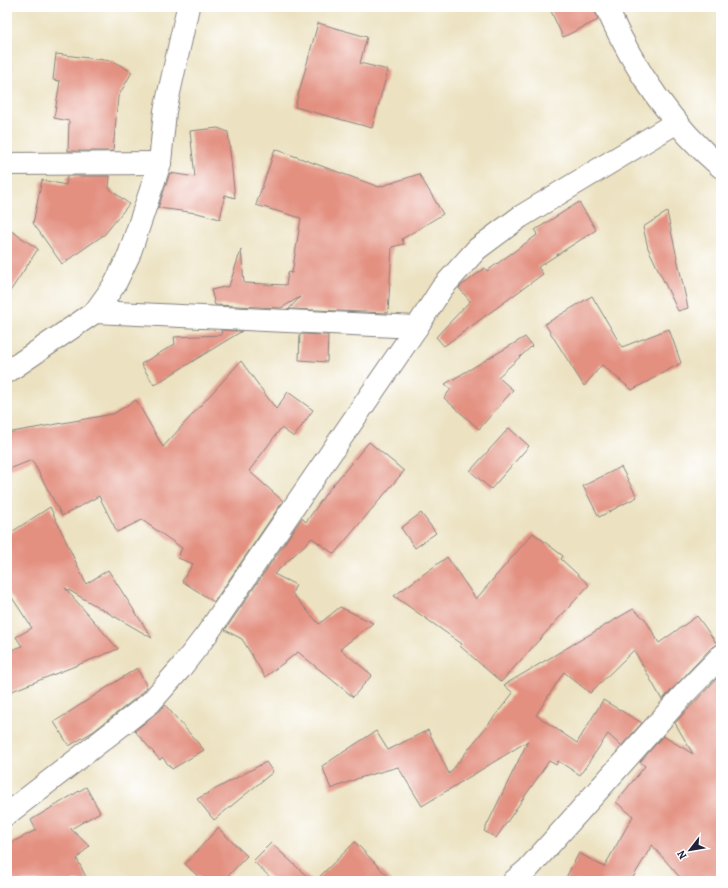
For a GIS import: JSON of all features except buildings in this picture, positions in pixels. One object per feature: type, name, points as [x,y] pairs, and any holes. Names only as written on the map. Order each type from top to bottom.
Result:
[{"type":"street","points":[[7,372],[95,312],[115,284],[129,255],[160,163],[165,111],[188,7]]},
{"type":"street","points":[[606,7],[622,43],[645,81],[677,122],[708,156],[721,167]]},
{"type":"street","points":[[7,814],[150,703],[180,669],[207,634],[417,327],[442,288],[477,249],[520,217],[677,122]]},
{"type":"street","points":[[7,164],[160,163]]},
{"type":"street","points":[[95,312],[417,327]]},
{"type":"street","points":[[514,881],[527,870],[684,694],[721,656]]}]
